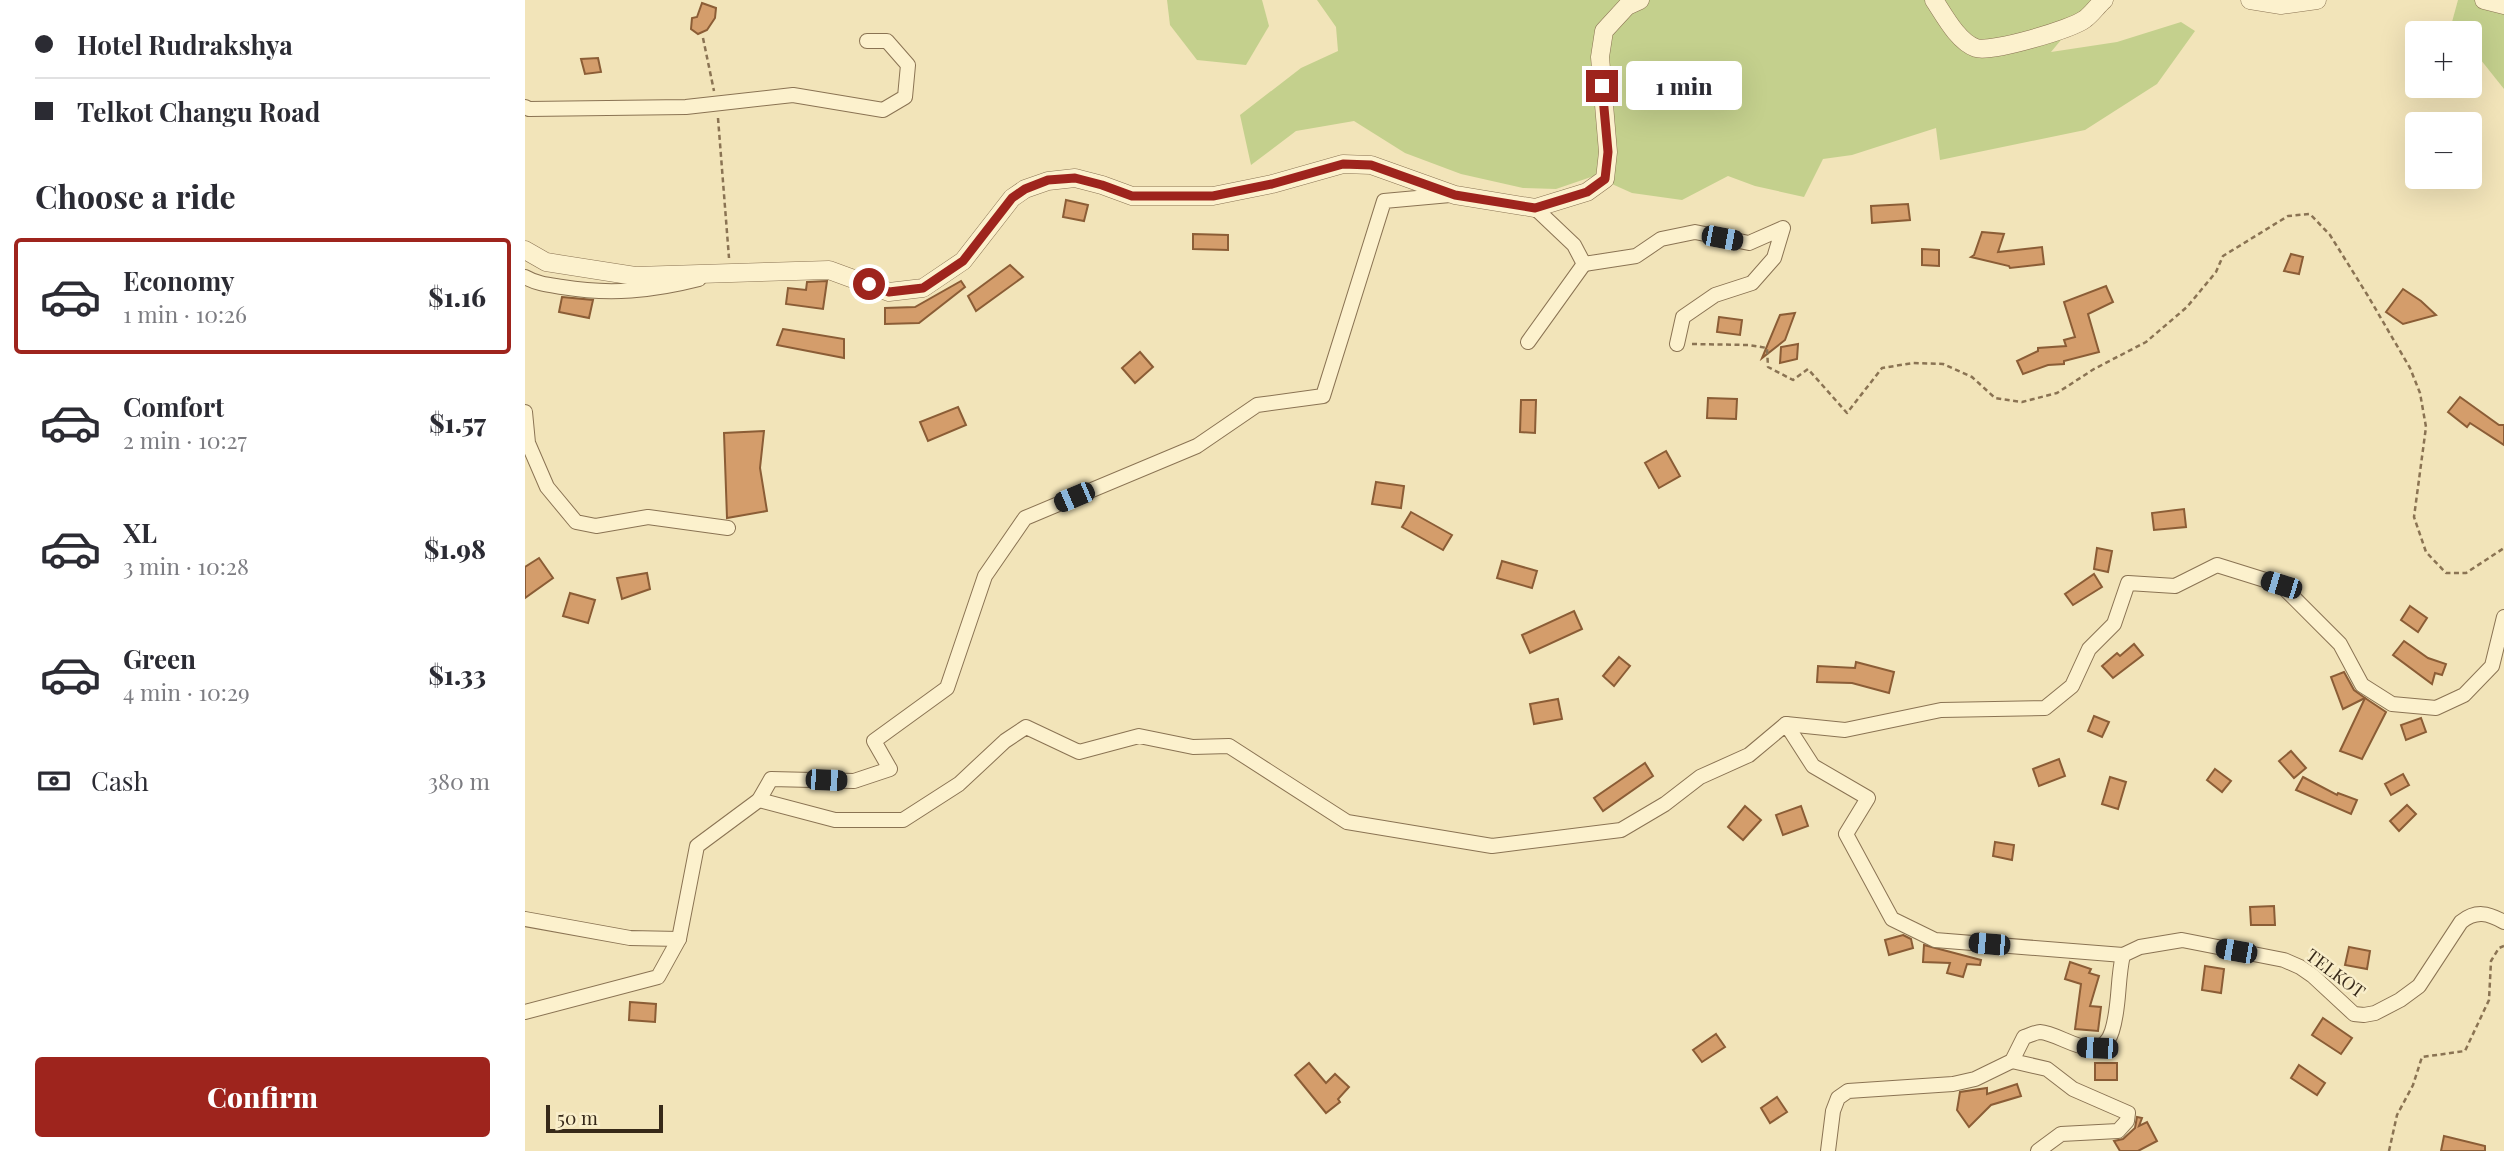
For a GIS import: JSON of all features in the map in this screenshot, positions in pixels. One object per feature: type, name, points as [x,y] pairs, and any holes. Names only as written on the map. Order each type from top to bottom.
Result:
[{"type":"street","points":[[525,250],[546,261],[635,275],[829,270],[889,292],[923,288],[963,261],[1012,198],[1025,189],[1048,180],[1075,178],[1132,196],[1213,196],[1272,184],[1343,164],[1371,165],[1455,195],[1535,208],[1587,192],[1605,179],[1608,142],[1600,57],[1604,31],[1627,6],[1640,0]]},
{"type":"street","points":[[1934,0],[1953,30],[1976,48],[2008,46],[2083,20],[2103,0]]},
{"type":"street","points":[[2250,0],[2281,5],[2318,0]]},
{"type":"street","points":[[2484,0],[2504,5]]},
{"type":"street","points":[[525,107],[588,109],[717,104],[793,95],[883,110],[905,97],[908,65],[887,41],[867,41]]},
{"type":"street","points":[[525,1012],[658,977],[680,939],[697,846],[759,800],[771,779],[854,781],[890,769],[874,741],[947,688],[985,576],[1025,518],[1197,446],[1257,405],[1323,396],[1384,201],[1455,195]]},
{"type":"street","points":[[1535,208],[1574,245],[1584,264]]},
{"type":"street","points":[[1528,342],[1584,264],[1636,256],[1661,239],[1695,232],[1749,243],[1783,228],[1774,258],[1752,283],[1715,295],[1683,317],[1677,344]]},
{"type":"street","points":[[525,278],[536,283],[596,293],[661,288],[730,272]]},
{"type":"street","points":[[525,412],[528,443],[547,487],[576,522],[596,526],[648,517],[728,528]]},
{"type":"street","points":[[759,800],[835,820],[902,820],[959,784],[1005,741],[1026,727],[1079,752],[1139,736],[1193,747],[1229,746],[1347,822],[1492,846],[1621,830],[1665,804],[1700,777],[1749,755],[1786,724],[1845,730],[1941,710],[2045,708],[2071,686],[2089,649],[2114,624],[2129,583],[2175,586],[2217,565],[2281,585],[2340,644],[2362,685],[2392,704],[2436,708],[2464,695],[2492,666],[2504,617]]},
{"type":"street","points":[[1786,724],[1813,766],[1868,798],[1846,834],[1892,919],[1935,940],[2123,955],[2117,1004],[2108,1041],[2097,1048],[2081,1048],[2040,1032],[2024,1037],[2012,1061],[1975,1079],[1953,1084],[1848,1091],[1838,1098],[1833,1111],[1828,1151]]},
{"type":"street","name":"TELKOT","points":[[2123,955],[2140,947],[2182,940],[2284,960],[2313,976],[2354,1014],[2364,1015],[2388,1007],[2419,986],[2461,922],[2470,915],[2483,914],[2504,922]]},
{"type":"street","points":[[525,919],[630,938],[680,939]]},
{"type":"street","points":[[2012,1061],[2047,1069],[2073,1089],[2128,1113],[2127,1121],[2118,1130],[2061,1134],[2038,1151]]},
{"type":"path","points":[[703,38],[717,104],[730,272]]},
{"type":"path","points":[[1677,344],[1749,345],[1766,348],[1768,367],[1793,380],[1808,369],[1847,413],[1882,368],[1913,363],[1943,364],[1972,377],[1995,398],[2022,402],[2057,393],[2094,369],[2146,342],[2186,307],[2216,272],[2223,256],[2288,216],[2310,214],[2330,235],[2368,296],[2410,368],[2420,393],[2426,427],[2414,517],[2426,552],[2446,573],[2466,573],[2504,548]]},
{"type":"path","points":[[2389,1151],[2397,1115],[2413,1085],[2423,1057],[2465,1051],[2489,1000],[2491,961],[2499,948],[2504,946]]},
{"type":"green space","points":[[1167,0],[1262,0],[1269,26],[1246,65],[1197,60],[1170,25]]},
{"type":"green space","points":[[1317,0],[2094,0],[2051,52],[2117,42],[2181,22],[2195,31],[2157,84],[2085,130],[1940,160],[1936,128],[1852,155],[1823,159],[1804,197],[1755,186],[1728,176],[1682,200],[1632,193],[1594,176],[1556,189],[1523,188],[1461,174],[1405,153],[1354,121],[1296,131],[1251,165],[1240,115],[1301,68],[1338,51],[1336,27]]},
{"type":"green space","points":[[2458,0],[2504,0],[2504,89],[2482,61],[2482,21],[2452,21]]},
{"type":"building","points":[[702,3],[716,8],[715,18],[707,30],[698,34],[691,29],[692,18],[697,17]]},
{"type":"building","points":[[598,58],[601,72],[585,74],[581,59]]},
{"type":"building","points":[[1066,200],[1088,205],[1084,221],[1063,217]]},
{"type":"building","points":[[1908,204],[1910,220],[1872,223],[1871,206]]},
{"type":"building","points":[[1982,232],[2004,234],[1998,252],[2042,247],[2044,264],[2010,268],[1971,257]]},
{"type":"building","points":[[1193,234],[1228,235],[1228,250],[1193,249]]},
{"type":"building","points":[[1922,249],[1939,250],[1939,266],[1922,265]]},
{"type":"building","points":[[2291,254],[2303,257],[2299,274],[2284,271]]},
{"type":"building","points":[[1010,265],[1023,277],[976,311],[968,296]]},
{"type":"building","points":[[827,281],[823,309],[786,304],[788,288],[806,290],[807,282]]},
{"type":"building","points":[[961,281],[965,287],[919,323],[885,324],[885,308],[915,307]]},
{"type":"building","points":[[2106,286],[2113,302],[2088,314],[2099,352],[2023,374],[2017,361],[2038,351],[2038,348],[2066,346],[2064,340],[2075,337],[2064,302]]},
{"type":"building","points":[[2403,289],[2436,315],[2403,324],[2386,312]]},
{"type":"building","points":[[562,297],[593,300],[589,318],[559,312]]},
{"type":"building","points":[[1795,313],[1785,340],[1762,358],[1780,315]]},
{"type":"building","points":[[1719,317],[1742,320],[1740,335],[1717,332]]},
{"type":"building","points":[[783,329],[844,339],[844,358],[777,345]]},
{"type":"building","points":[[1798,344],[1797,359],[1780,363],[1781,347]]},
{"type":"building","points":[[1140,352],[1153,367],[1135,383],[1122,368]]},
{"type":"building","points":[[2460,397],[2499,425],[2504,425],[2504,445],[2470,423],[2467,427],[2448,412]]},
{"type":"building","points":[[1708,398],[1737,399],[1736,419],[1707,418]]},
{"type":"building","points":[[1521,400],[1536,400],[1535,433],[1520,432]]},
{"type":"building","points":[[958,407],[966,425],[928,441],[920,422]]},
{"type":"building","points":[[764,431],[760,468],[767,511],[727,518],[724,433]]},
{"type":"building","points":[[1666,451],[1680,476],[1659,488],[1645,463]]},
{"type":"building","points":[[1376,482],[1404,486],[1401,508],[1372,504]]},
{"type":"building","points":[[2184,509],[2186,527],[2154,530],[2152,513]]},
{"type":"building","points":[[1411,512],[1452,535],[1443,550],[1402,527]]},
{"type":"building","points":[[2097,548],[2112,551],[2108,572],[2094,569]]},
{"type":"building","points":[[539,558],[553,578],[525,598],[525,567]]},
{"type":"building","points":[[1502,561],[1537,571],[1532,588],[1497,578]]},
{"type":"building","points":[[647,573],[650,589],[622,599],[617,578]]},
{"type":"building","points":[[2094,574],[2102,587],[2073,605],[2065,594]]},
{"type":"building","points":[[570,593],[595,600],[588,623],[563,616]]},
{"type":"building","points":[[2410,606],[2427,618],[2418,632],[2401,620]]},
{"type":"building","points":[[1574,611],[1582,629],[1530,653],[1522,635]]},
{"type":"building","points":[[2404,641],[2428,658],[2446,664],[2442,675],[2435,673],[2432,684],[2393,655]]},
{"type":"building","points":[[2134,644],[2143,655],[2113,678],[2102,666],[2117,653],[2120,656]]},
{"type":"building","points":[[1619,657],[1630,666],[1614,686],[1603,676]]},
{"type":"building","points":[[1856,662],[1894,672],[1889,693],[1852,683],[1817,682],[1818,666],[1855,668]]},
{"type":"building","points":[[2344,672],[2354,690],[2365,698],[2343,709],[2331,677]]},
{"type":"building","points":[[2365,698],[2386,712],[2362,759],[2340,751]]},
{"type":"building","points":[[1558,699],[1562,719],[1534,724],[1530,704]]},
{"type":"building","points":[[2094,716],[2109,722],[2102,737],[2088,731]]},
{"type":"building","points":[[2421,718],[2426,732],[2406,740],[2401,725]]},
{"type":"building","points":[[2291,751],[2306,768],[2294,778],[2279,761]]},
{"type":"building","points":[[2059,759],[2065,776],[2039,786],[2033,769]]},
{"type":"building","points":[[1645,763],[1653,776],[1603,811],[1594,798]]},
{"type":"building","points":[[2215,769],[2231,781],[2222,792],[2207,780]]},
{"type":"building","points":[[2403,774],[2409,785],[2391,795],[2385,784]]},
{"type":"building","points":[[2110,777],[2126,782],[2118,809],[2102,804]]},
{"type":"building","points":[[2303,777],[2337,795],[2338,793],[2357,800],[2351,814],[2296,790]]},
{"type":"building","points":[[2407,805],[2416,814],[2399,831],[2390,821]]},
{"type":"building","points":[[1745,806],[1761,820],[1743,840],[1728,827]]},
{"type":"building","points":[[1801,806],[1808,826],[1783,835],[1776,815]]},
{"type":"building","points":[[1995,842],[2014,845],[2012,860],[1993,856]]},
{"type":"building","points":[[2274,906],[2275,925],[2251,925],[2250,907]]},
{"type":"building","points":[[1903,935],[1911,939],[1913,948],[1889,955],[1885,940]]},
{"type":"building","points":[[1924,945],[1981,960],[1980,965],[1967,964],[1963,977],[1947,973],[1950,963],[1923,962]]},
{"type":"building","points":[[2349,947],[2370,951],[2367,969],[2345,965]]},
{"type":"building","points":[[2070,962],[2091,969],[2089,973],[2099,976],[2090,1006],[2101,1007],[2098,1031],[2075,1029],[2081,984],[2065,979]]},
{"type":"building","points":[[2205,966],[2224,969],[2221,993],[2202,990]]},
{"type":"building","points":[[630,1002],[656,1004],[655,1022],[629,1020]]},
{"type":"building","points":[[2323,1018],[2352,1038],[2341,1054],[2312,1035]]},
{"type":"building","points":[[1716,1034],[1725,1047],[1702,1062],[1693,1050]]},
{"type":"building","points":[[1309,1063],[1326,1083],[1335,1074],[1349,1087],[1338,1099],[1340,1102],[1326,1113],[1295,1075]]},
{"type":"building","points":[[2095,1063],[2117,1063],[2117,1080],[2095,1080]]},
{"type":"building","points":[[2299,1065],[2325,1083],[2317,1095],[2291,1078]]},
{"type":"building","points":[[2017,1084],[2021,1096],[1991,1105],[1969,1127],[1957,1110],[1960,1092],[1987,1088],[1987,1094]]},
{"type":"building","points":[[1777,1097],[1787,1112],[1770,1123],[1761,1108]]},
{"type":"building","points":[[2137,1117],[2142,1118],[2139,1126],[2147,1122],[2157,1141],[2138,1151],[2120,1151],[2114,1141],[2123,1139],[2135,1128]]},
{"type":"building","points":[[2444,1136],[2485,1146],[2485,1151],[2441,1151]]},
{"type":"route","points":[[869,284],[889,292],[923,288],[963,261],[1012,198],[1025,189],[1048,180],[1075,178],[1132,196],[1213,196],[1272,184],[1343,164],[1371,165],[1455,195],[1535,208],[1559,202],[1587,192],[1605,179],[1608,152],[1602,86]]}]
